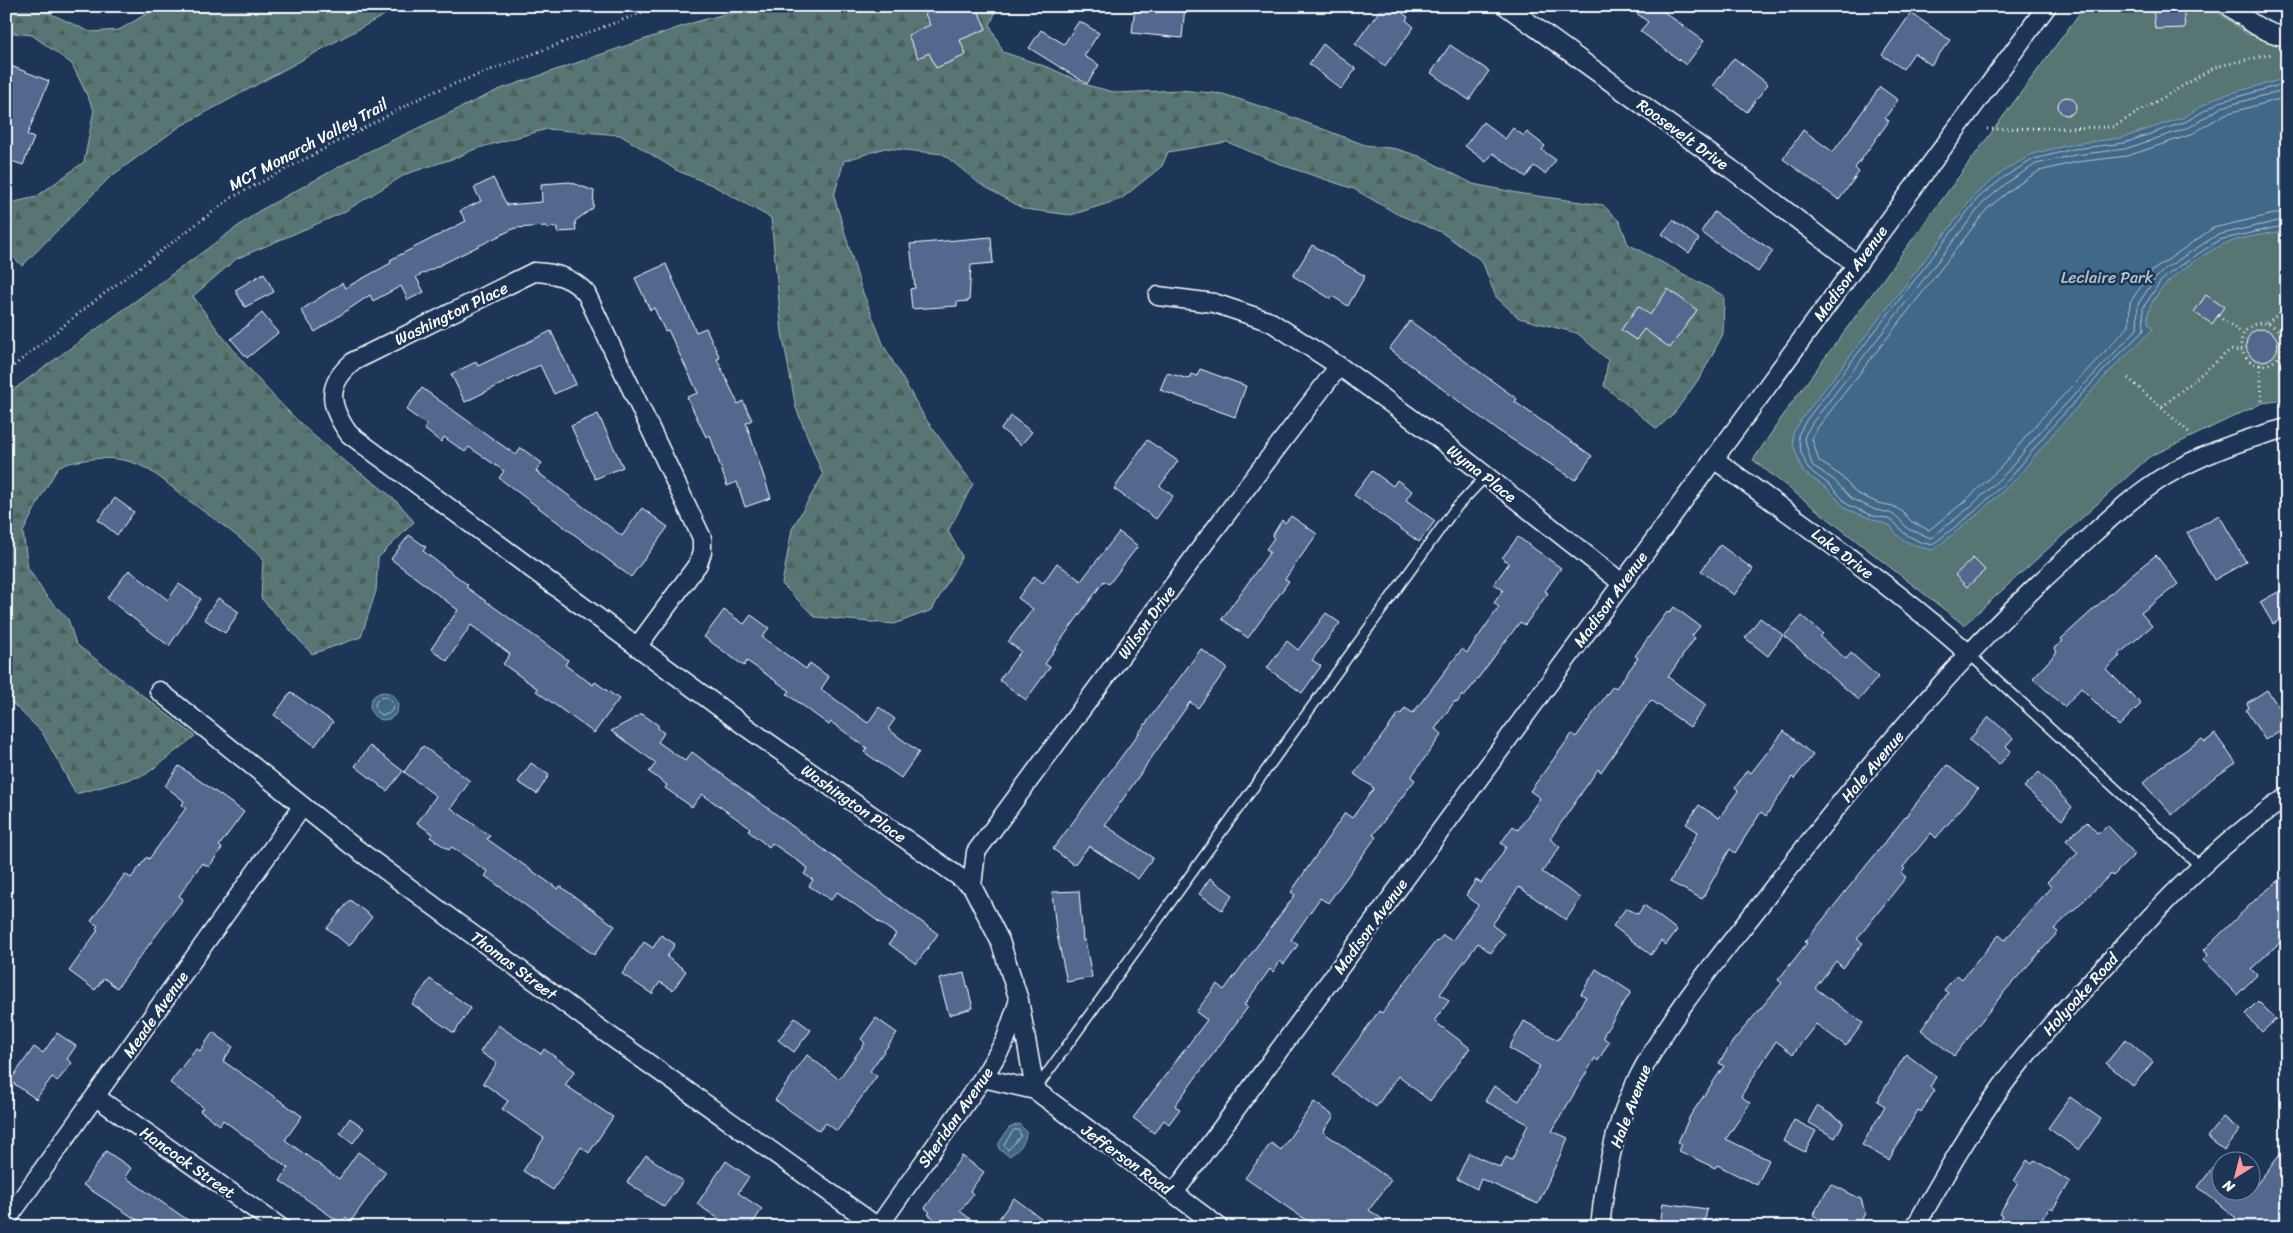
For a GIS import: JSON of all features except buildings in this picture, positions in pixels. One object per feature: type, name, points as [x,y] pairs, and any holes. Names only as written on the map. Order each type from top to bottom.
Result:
[{"type":"street","name":"Roosevelt Drive","points":[[1506,6],[1731,168],[1857,265]]},
{"type":"street","name":"Madison Avenue","points":[[1174,1194],[2047,6]]},
{"type":"street","points":[[2229,6],[2253,26],[2274,35],[2287,37]]},
{"type":"street","name":"Washington Place","points":[[637,647],[698,564],[702,552],[702,538],[586,293],[580,287],[568,278],[553,272],[534,272],[354,361],[342,370],[335,384],[332,400],[338,418],[348,434],[637,647],[972,886],[1000,941],[1019,1000]]},
{"type":"street","name":"Wyma Place","points":[[1158,296],[1214,304],[1271,322],[1339,366],[1486,476],[1622,583]]},
{"type":"street","name":"Wilson Drive","points":[[972,886],[976,852],[1203,545],[1339,366]]},
{"type":"street","name":"Hale Avenue","points":[[1600,1227],[1606,1176],[1617,1131],[1634,1086],[1656,1044],[1679,1010],[1789,868],[1968,653],[2034,587],[2127,504],[2164,477],[2204,455],[2229,445],[2287,428]]},
{"type":"street","name":"Lake Drive","points":[[1714,459],[1843,551],[1926,616],[1968,653]]},
{"type":"street","name":"Thomas Street","points":[[160,692],[302,806],[596,1026],[878,1227]]},
{"type":"street","name":"Holyoake Road","points":[[1915,1227],[1966,1139],[2003,1084],[2050,1026],[2158,908],[2202,868],[2287,797]]},
{"type":"street","name":"Meade Avenue","points":[[6,1221],[302,806]]},
{"type":"street","points":[[1019,1000],[1035,1090]]},
{"type":"street","name":"Sheridan Avenue","points":[[878,1227],[983,1078],[1005,1042],[1019,1000]]},
{"type":"street","name":"Jefferson Road","points":[[983,1078],[1035,1090],[1219,1227]]},
{"type":"street","name":"Hancock Street","points":[[96,1097],[280,1227]]},
{"type":"lane","points":[[1035,1090],[1454,510],[1486,476]]},
{"type":"lane","points":[[1968,653],[2202,868]]},
{"type":"path","name":"MCT Monarch Valley Trail","points":[[6,372],[88,306],[231,198],[430,93],[659,6]]},
{"type":"path","points":[[1987,129],[2113,127],[2215,67],[2278,53]]},
{"type":"path","points":[[2267,323],[2287,307]]},
{"type":"path","points":[[2218,316],[2242,334]]},
{"type":"path","points":[[2242,334],[2255,324],[2267,323],[2273,326],[2282,336],[2280,355]]},
{"type":"path","points":[[2242,334],[2242,351],[2249,361],[2260,365],[2272,363],[2287,349]]},
{"type":"path","points":[[2162,407],[2230,350],[2242,351]]},
{"type":"path","points":[[2260,365],[2262,403]]},
{"type":"path","points":[[2128,378],[2192,434]]},
{"type":"green space","points":[[6,6],[34,6],[90,32],[119,30],[160,6],[401,6],[179,127],[110,177],[22,266],[6,249],[6,204],[36,197],[84,162],[94,110],[72,64],[32,35],[6,32]]},
{"type":"green space","points":[[754,6],[998,6],[990,25],[1003,52],[1050,68],[1087,85],[1117,93],[1179,90],[1223,94],[1278,112],[1365,145],[1397,149],[1419,156],[1473,184],[1523,194],[1603,205],[1620,222],[1628,244],[1724,296],[1723,334],[1701,376],[1675,412],[1657,429],[1604,386],[1608,360],[1577,333],[1519,318],[1496,297],[1482,261],[1441,232],[1397,214],[1354,189],[1285,166],[1227,142],[1168,152],[1162,166],[1121,199],[1071,215],[1024,209],[980,184],[943,154],[885,148],[844,161],[834,196],[860,285],[884,346],[925,418],[973,484],[948,531],[962,556],[932,610],[894,624],[815,617],[782,584],[792,529],[823,475],[796,408],[782,333],[771,218],[712,185],[678,171],[620,135],[547,129],[475,149],[458,157],[406,174],[342,213],[236,259],[193,296],[240,358],[274,397],[330,450],[386,492],[406,511],[414,522],[378,558],[376,591],[361,637],[312,654],[261,598],[263,559],[236,535],[161,478],[139,465],[122,460],[104,458],[77,461],[59,466],[23,532],[28,568],[46,596],[68,619],[76,644],[195,736],[145,775],[76,794],[42,732],[6,697],[6,395],[259,211],[355,158],[498,90],[692,23]]},
{"type":"green space","name":"Leclaire Park","points":[[2085,6],[2210,6],[2247,34],[2287,45],[2287,400],[2262,403],[2149,457],[1964,625],[1753,460],[1793,401]]},
{"type":"water","points":[[2287,78],[2287,230],[2226,243],[2185,268],[2162,288],[2149,311],[2148,323],[2153,329],[2108,373],[2052,435],[2016,479],[1977,515],[1933,550],[1927,549],[1898,536],[1891,526],[1846,509],[1827,488],[1803,472],[1793,444],[1793,433],[1803,417],[1975,195],[2001,173],[2032,154],[2073,144],[2122,138],[2184,117],[2217,97]]},
{"type":"water","points":[[384,692],[394,696],[398,706],[394,716],[384,720],[374,716],[370,706],[374,696]]},
{"type":"water","points":[[1019,1124],[1026,1131],[1025,1139],[1019,1149],[1009,1156],[999,1149],[999,1143],[1009,1128]]}]
